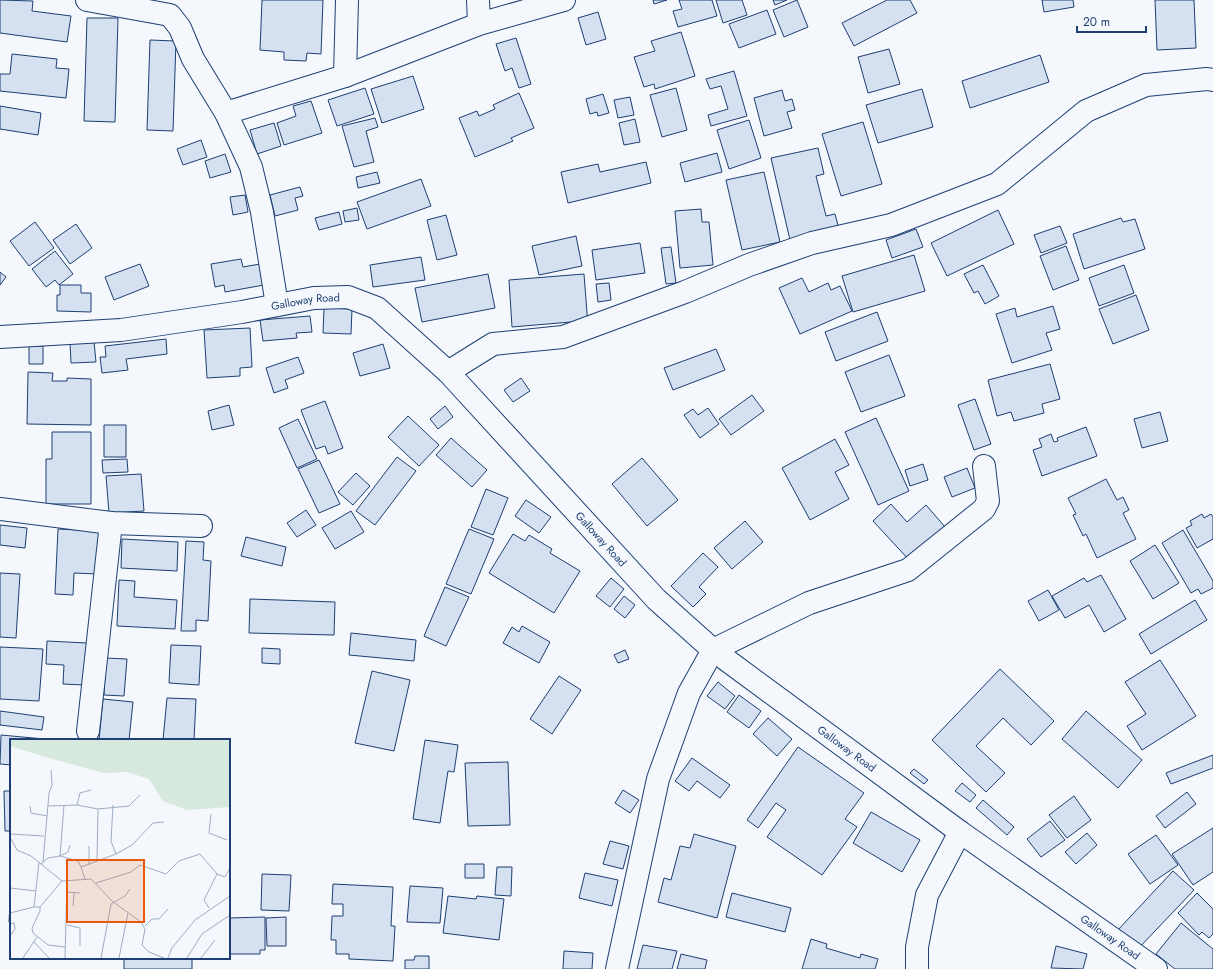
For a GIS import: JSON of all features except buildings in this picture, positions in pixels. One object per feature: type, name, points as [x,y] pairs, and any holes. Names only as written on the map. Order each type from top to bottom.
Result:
[{"type":"street","points":[[87,0],[170,15],[180,28],[193,59],[226,113],[251,167],[262,212],[277,305]]},
{"type":"street","points":[[345,76],[347,0]]},
{"type":"street","points":[[478,0],[479,24]]},
{"type":"street","points":[[226,113],[345,76],[479,24],[564,0]]},
{"type":"street","points":[[448,372],[493,344],[563,337],[685,292],[749,265],[812,243],[891,225],[997,184],[1086,111],[1146,86],[1207,79],[1213,80]]},
{"type":"street","name":"Galloway Road","points":[[0,337],[122,330],[314,298],[348,297],[377,308],[448,372],[656,599],[713,650],[960,832],[1156,969]]},
{"type":"street","points":[[617,969],[658,779],[688,694],[713,650],[809,603],[908,570],[984,509],[988,501],[984,466]]},
{"type":"street","points":[[0,509],[111,523],[201,526]]},
{"type":"street","points":[[88,731],[111,523]]},
{"type":"street","points":[[918,969],[917,947],[927,895],[960,832]]}]
